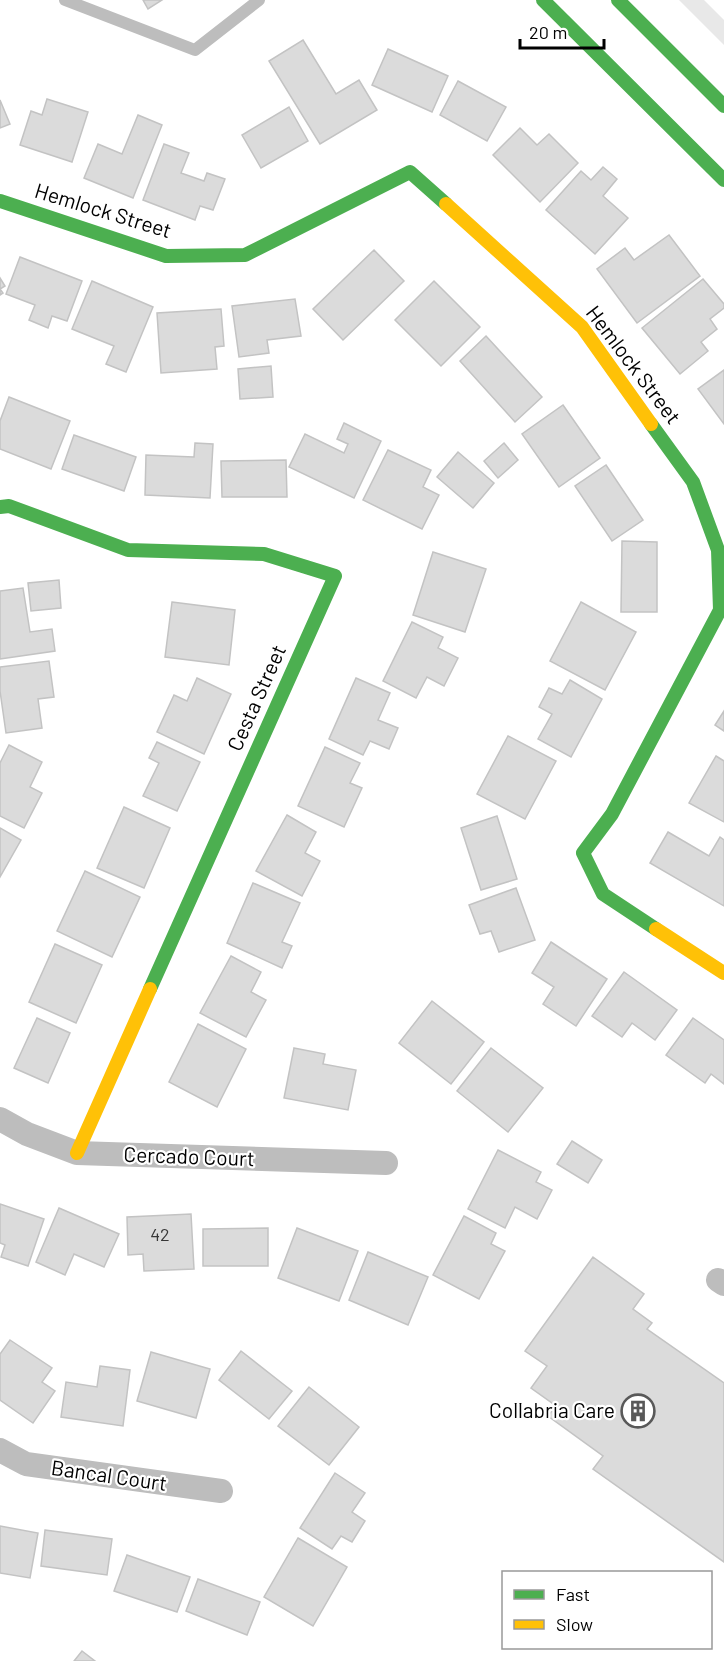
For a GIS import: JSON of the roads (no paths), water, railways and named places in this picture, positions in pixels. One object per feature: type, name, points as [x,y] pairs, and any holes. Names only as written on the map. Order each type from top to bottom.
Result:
[{"type":"street","points":[[543,0],[724,180]]},
{"type":"street","points":[[618,0],[724,106]]},
{"type":"street","name":"Hemlock Street","points":[[0,201],[166,256],[245,255],[410,172],[582,327],[693,483],[718,550],[720,610],[612,814],[583,853],[603,894],[724,973]]},
{"type":"street","name":"Cesta Street","points":[[0,507],[9,506],[128,550],[264,554],[335,576],[78,1153]]},
{"type":"street","name":"Cercado Court","points":[[0,1119],[27,1134],[78,1153],[386,1163]]},
{"type":"street","name":"Bancal Court","points":[[0,1450],[26,1464],[221,1491]]},
{"type":"lane","points":[[65,0],[195,50],[259,0]]},
{"type":"place","name":"Collabria Care","points":[[638,1411]]}]
